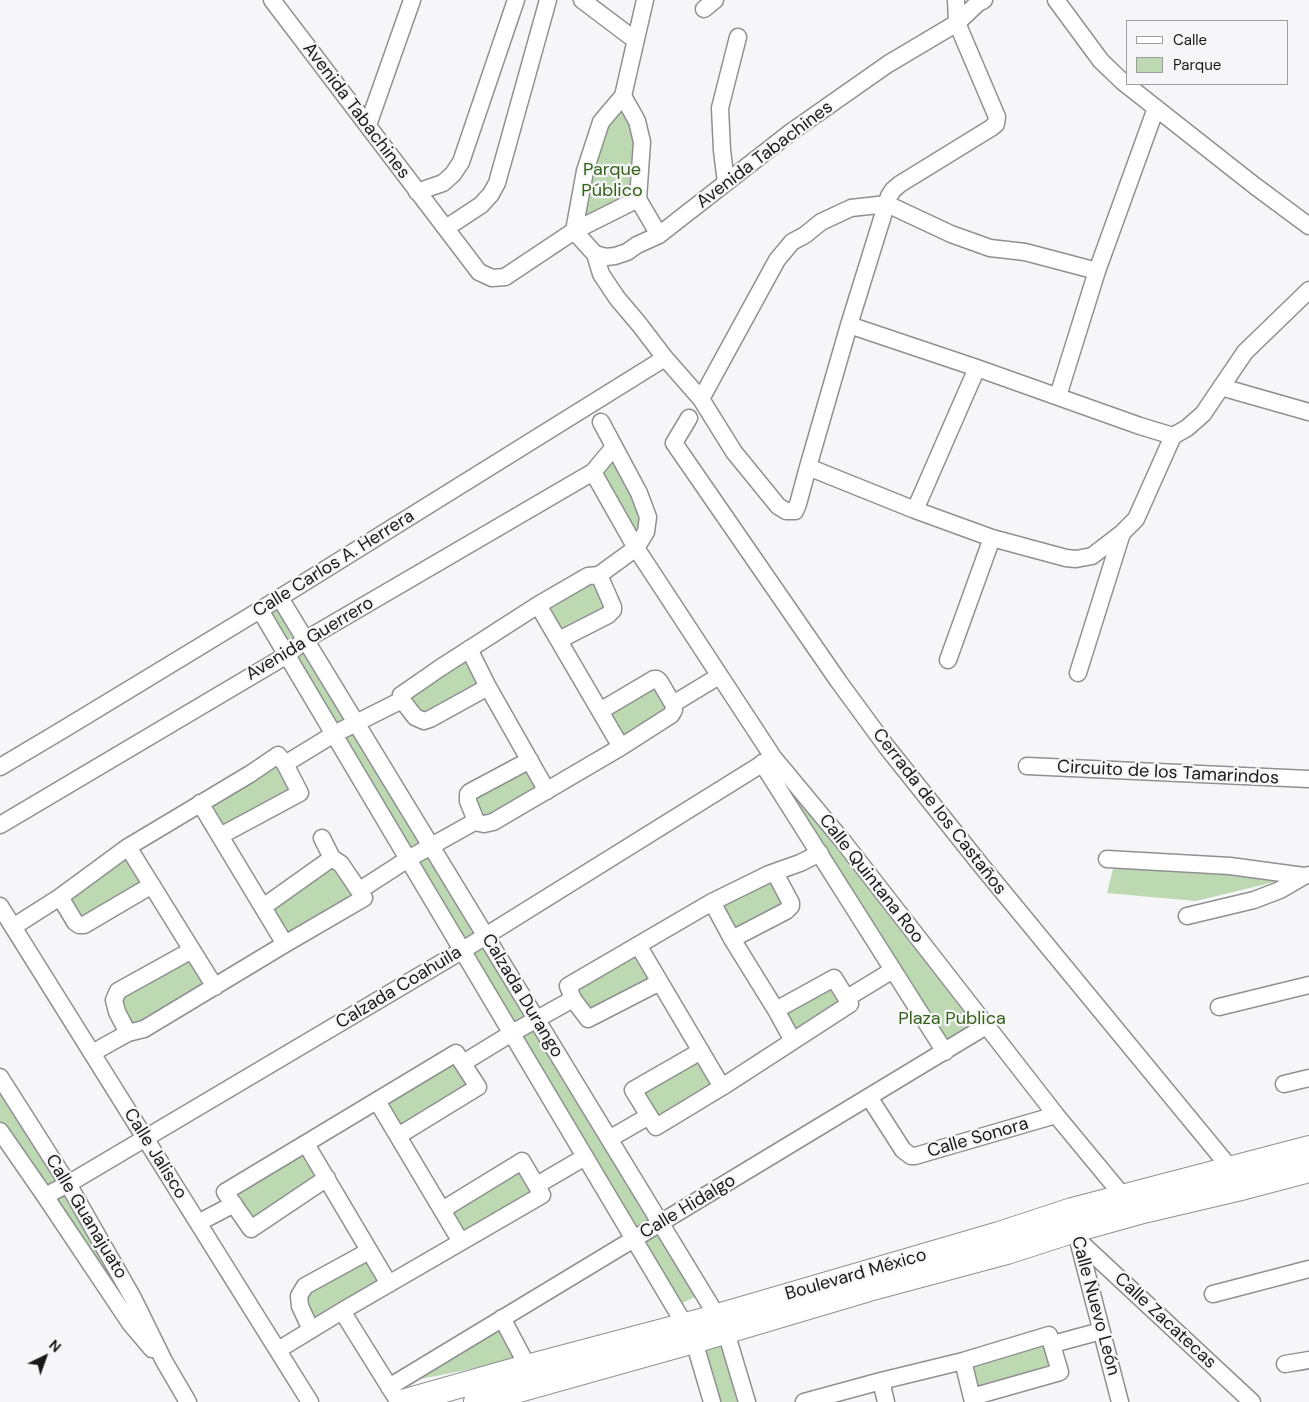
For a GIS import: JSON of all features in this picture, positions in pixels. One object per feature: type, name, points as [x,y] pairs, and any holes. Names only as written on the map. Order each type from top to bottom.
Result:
[{"type":"main road","name":"Boulevard México","points":[[476,1402],[1000,1234],[1075,1227],[1143,1211],[1238,1178],[1309,1148]]},
{"type":"main road","name":"Boulevard México","points":[[1075,1227],[1123,1196],[1238,1178],[1309,1170]]},
{"type":"main road","name":"Boulevard México","points":[[396,1394],[689,1333]]},
{"type":"street","name":"Avenida Tabachines","points":[[272,0],[479,272],[492,278],[505,277],[574,231]]},
{"type":"street","points":[[368,125],[412,0]]},
{"type":"street","points":[[417,192],[443,183],[461,162],[516,0]]},
{"type":"street","points":[[446,228],[482,205],[491,194],[496,183],[548,0]]},
{"type":"street","points":[[582,0],[634,40]]},
{"type":"street","points":[[574,231],[585,172],[601,122],[623,96],[634,40],[645,0]]},
{"type":"street","points":[[574,231],[595,254],[601,274],[617,298],[701,399],[734,452],[778,506],[786,511],[795,511],[849,325],[893,190],[996,124],[997,118],[957,23],[956,0]]},
{"type":"street","name":"Avenida Tabachines","points":[[595,254],[606,257],[615,256],[658,236],[792,132],[880,70],[957,23],[978,3],[984,0]]},
{"type":"street","points":[[1056,0],[1101,61],[1126,84]]},
{"type":"street","points":[[726,183],[720,108],[738,37]]},
{"type":"street","points":[[1127,85],[1309,226]]},
{"type":"street","points":[[623,96],[637,121],[642,142],[638,199],[658,236]]},
{"type":"street","points":[[1058,396],[1097,271],[1156,108]]},
{"type":"street","points":[[574,231],[638,199]]},
{"type":"street","points":[[701,399],[777,260],[792,242],[822,222],[850,208],[887,204],[951,234],[990,248],[1025,252],[1097,271]]},
{"type":"street","points":[[808,467],[915,510],[992,538],[1066,558],[1076,559],[1092,556],[1122,533],[1136,519],[1174,436],[1203,414],[1244,352],[1309,290]]},
{"type":"street","points":[[849,325],[1140,426],[1174,436]]},
{"type":"street","name":"Calle Carlos A. Herrera","points":[[0,767],[280,598],[665,358]]},
{"type":"street","points":[[915,510],[977,368]]},
{"type":"street","points":[[1221,386],[1309,412]]},
{"type":"street","name":"Cerrada de los Castaños","points":[[690,418],[674,443],[839,682],[886,746],[980,864],[1238,1178]]},
{"type":"street","points":[[488,687],[424,721],[415,717],[402,700],[401,695],[538,605],[588,576],[599,575],[636,548],[646,532],[648,516],[601,422]]},
{"type":"street","name":"Avenida Guerrero","points":[[0,825],[287,655],[305,640],[593,472],[614,447]]},
{"type":"street","name":"Calle Quintana Roo","points":[[593,472],[636,548],[719,676],[820,853],[945,1052]]},
{"type":"street","points":[[1078,673],[1122,533]]},
{"type":"street","points":[[948,660],[992,538]]},
{"type":"street","points":[[559,640],[608,615],[613,610],[599,575]]},
{"type":"street","name":"Calzada Durango","points":[[280,598],[721,1324],[746,1402]]},
{"type":"street","points":[[538,605],[621,747]]},
{"type":"street","name":"Calzada Durango","points":[[260,610],[689,1333],[712,1402]]},
{"type":"street","points":[[469,649],[488,687],[547,791]]},
{"type":"street","points":[[674,704],[719,676]]},
{"type":"street","points":[[530,760],[468,794],[468,801],[476,821],[484,824],[493,822],[547,791],[672,715],[674,704],[660,682],[654,679],[600,711]]},
{"type":"street","points":[[285,764],[355,722],[402,700]]},
{"type":"street","points":[[13,927],[60,898],[128,847],[278,755],[285,764],[300,793],[220,836]]},
{"type":"street","name":"Calle Quintana Roo","points":[[768,760],[842,840],[1056,1115],[1123,1196]]},
{"type":"street","name":"Calzada Coahuila","points":[[45,1196],[462,950],[768,760]]},
{"type":"street","name":"Circuito de los Tamarindos","points":[[1027,766],[1309,780]]},
{"type":"street","points":[[200,803],[285,944]]},
{"type":"street","points":[[360,890],[408,859],[476,821]]},
{"type":"street","points":[[92,1053],[128,1033],[144,1029],[364,898],[341,864],[332,858],[322,838]]},
{"type":"street","points":[[128,847],[215,987]]},
{"type":"street","points":[[660,982],[588,1019],[573,999],[568,986],[712,902],[769,874],[800,863],[820,853]]},
{"type":"street","points":[[263,907],[332,858]]},
{"type":"street","points":[[1107,860],[1230,866],[1306,875]]},
{"type":"street","points":[[732,940],[786,911],[791,906],[775,873]]},
{"type":"street","points":[[1187,916],[1254,900],[1280,890],[1306,875]]},
{"type":"street","points":[[60,898],[75,922],[84,925],[152,885]]},
{"type":"street","points":[[712,902],[732,940],[793,1041]]},
{"type":"street","name":"Calle Jalisco","points":[[0,906],[310,1402]]},
{"type":"street","points":[[638,945],[722,1087]]},
{"type":"street","points":[[128,1033],[117,1012],[114,1000],[118,991],[192,950]]},
{"type":"street","points":[[847,998],[893,970]]},
{"type":"street","points":[[701,1051],[633,1090],[656,1127],[722,1087],[850,1004],[834,978],[776,1010]]},
{"type":"street","points":[[1219,1008],[1309,985]]},
{"type":"street","points":[[463,1063],[573,999]]},
{"type":"street","name":"Calle Hidalgo","points":[[396,1394],[502,1318],[986,1026]]},
{"type":"street","points":[[327,1178],[251,1229],[225,1192],[456,1053],[478,1087],[398,1136]]},
{"type":"street","name":"Calle Guanajuato","points":[[0,1077],[68,1184],[134,1298],[164,1361],[188,1402]]},
{"type":"street","points":[[1284,1084],[1309,1078]]},
{"type":"street","name":"Calle Sonora","points":[[869,1097],[903,1150],[911,1156],[1056,1115]]},
{"type":"street","points":[[377,1102],[461,1242]]},
{"type":"street","points":[[609,1139],[649,1116]]},
{"type":"street","name":"Calle Guanajuato","points":[[0,1131],[130,1324],[164,1361]]},
{"type":"street","points":[[306,1144],[388,1284]]},
{"type":"street","points":[[537,1185],[585,1157]]},
{"type":"street","points":[[278,1350],[542,1195],[522,1161],[442,1210]]},
{"type":"street","points":[[198,1223],[234,1204]]},
{"type":"street","name":"Calle Nuevo León","points":[[1075,1227],[1101,1332],[1121,1400]]},
{"type":"street","name":"Calle Zacatecas","points":[[1075,1227],[1252,1402]]},
{"type":"street","points":[[311,1330],[300,1306],[299,1296],[305,1286],[369,1251]]},
{"type":"street","points":[[1213,1294],[1309,1270]]},
{"type":"street","points":[[342,1311],[396,1394],[398,1402]]},
{"type":"street","points":[[502,1318],[528,1367]]},
{"type":"street","points":[[1053,1344],[1101,1332]]},
{"type":"street","points":[[804,1402],[963,1361],[1049,1335],[1060,1372],[972,1400],[963,1361]]},
{"type":"street","points":[[1285,1364],[1309,1360]]},
{"type":"street","points":[[881,1381],[886,1402]]},
{"type":"green space","name":"Parque Público","points":[[623,96],[637,121],[638,199],[574,231],[588,162]]},
{"type":"green space","points":[[614,449],[646,516],[636,544],[595,472]]},
{"type":"green space","points":[[598,576],[609,606],[560,633],[542,607]]},
{"type":"green space","points":[[279,602],[700,1295],[678,1305],[265,612]]},
{"type":"green space","points":[[468,652],[485,686],[425,718],[404,694]]},
{"type":"green space","points":[[655,684],[669,711],[622,740],[605,711]]},
{"type":"green space","points":[[277,758],[297,791],[222,833],[204,805]]},
{"type":"green space","name":"Plaza Publica","points":[[773,761],[982,1026],[947,1047],[767,764]]},
{"type":"green space","points":[[529,763],[544,790],[484,822],[470,792]]},
{"type":"green space","points":[[127,851],[148,883],[81,923],[65,898]]},
{"type":"green space","points":[[331,859],[361,897],[285,941],[264,907]]},
{"type":"green space","points":[[1114,865],[1287,879],[1196,901],[1107,893]]},
{"type":"green space","points":[[774,875],[789,903],[733,937],[714,903]]},
{"type":"green space","points":[[638,947],[658,982],[588,1017],[570,987]]},
{"type":"green space","points":[[191,953],[211,985],[130,1030],[120,994]]},
{"type":"green space","points":[[834,979],[849,1003],[793,1040],[777,1011]]},
{"type":"green space","points":[[700,1053],[720,1086],[657,1125],[635,1091]]},
{"type":"green space","points":[[455,1055],[476,1086],[400,1132],[381,1102]]},
{"type":"green space","points":[[0,1081],[158,1352],[0,1127]]},
{"type":"green space","points":[[305,1147],[323,1178],[252,1222],[229,1193]]},
{"type":"green space","points":[[522,1163],[540,1195],[462,1240],[443,1210]]},
{"type":"green space","points":[[368,1255],[385,1282],[314,1322],[304,1300],[307,1289]]},
{"type":"green space","points":[[501,1323],[521,1359],[406,1382]]},
{"type":"green space","points":[[724,1335],[744,1402],[714,1402],[696,1343]]},
{"type":"green space","points":[[1048,1337],[1058,1370],[973,1395],[965,1362]]}]
